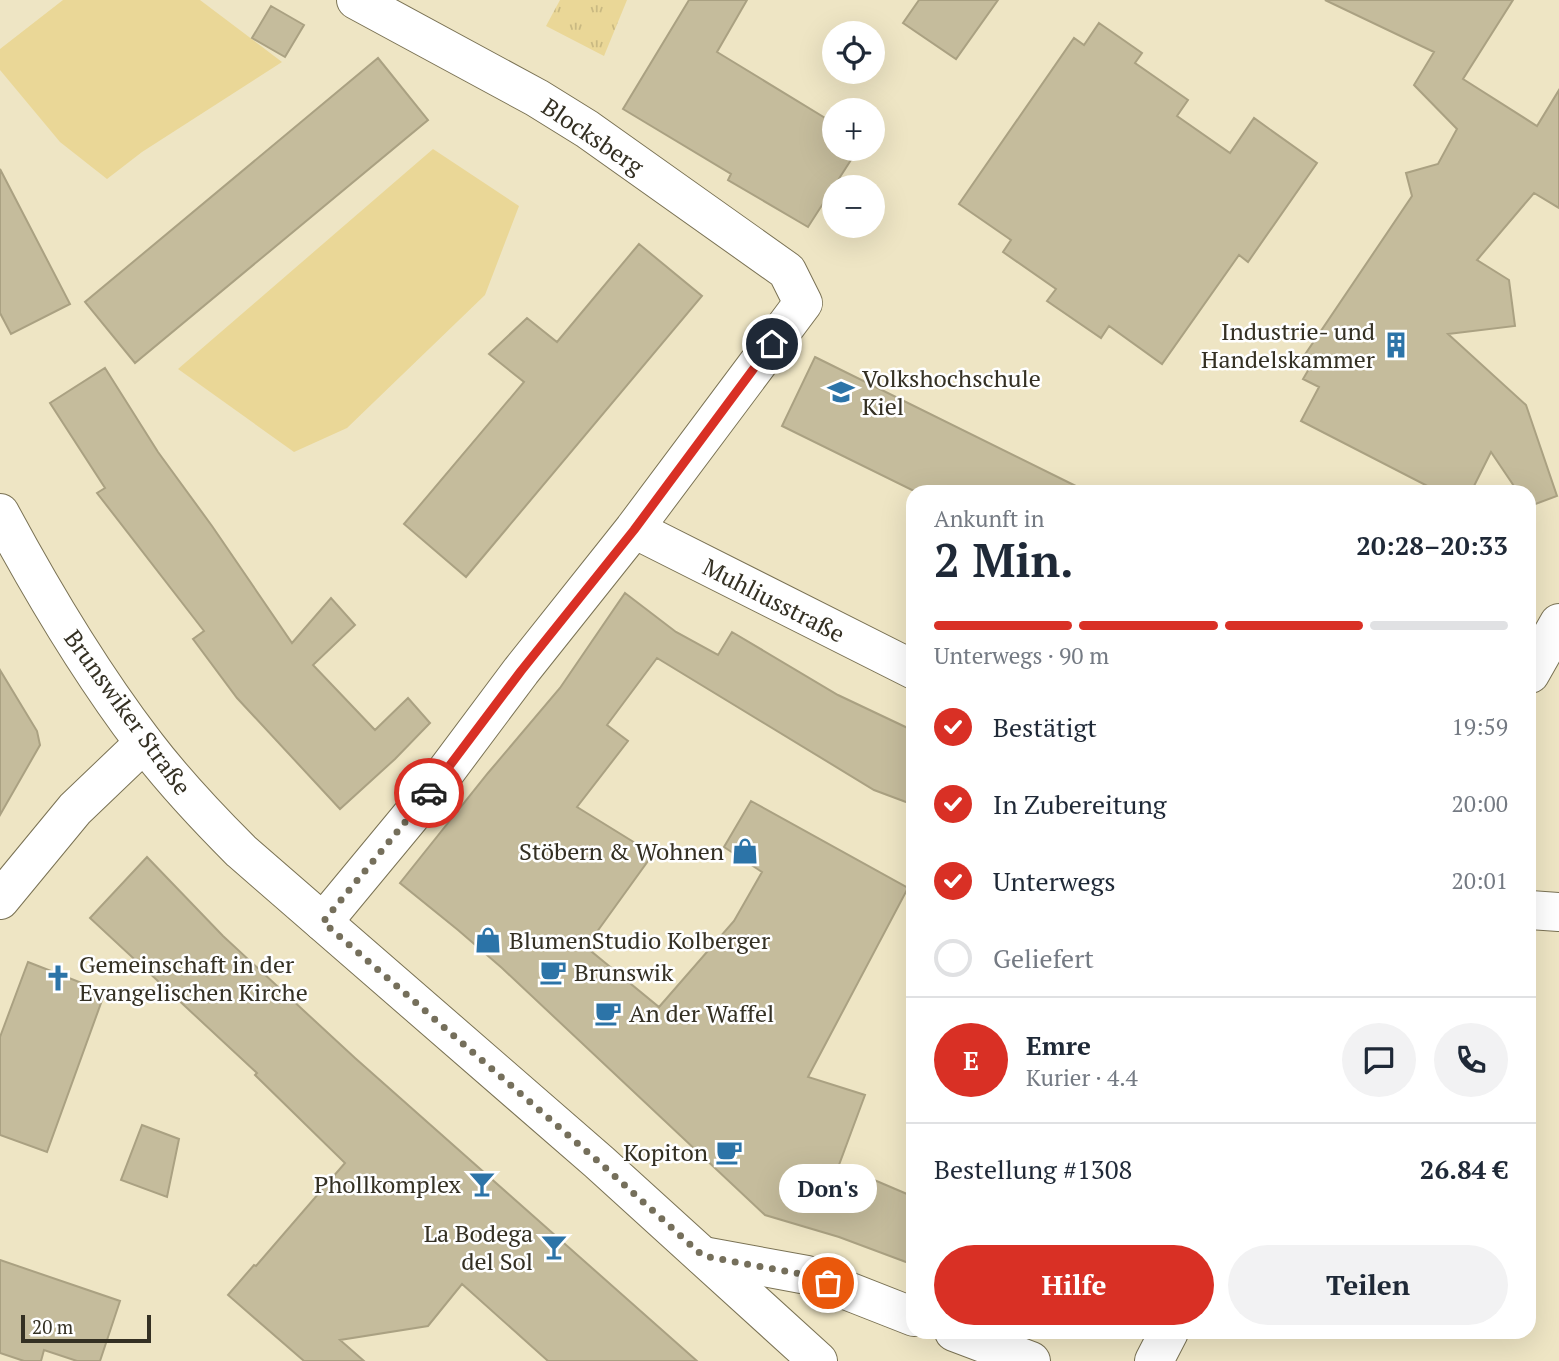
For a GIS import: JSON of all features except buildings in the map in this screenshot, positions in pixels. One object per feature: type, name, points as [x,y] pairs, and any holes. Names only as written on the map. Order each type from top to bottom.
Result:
[{"type":"street","name":"Blocksberg","points":[[356,0],[587,128],[787,271],[803,303],[634,530]]},
{"type":"street","name":"Brunswiker Straße","points":[[0,513],[38,584],[144,743],[190,799],[241,851],[599,1162],[818,1361]]},
{"type":"street","name":"Muhliusstraße","points":[[634,530],[906,666]]},
{"type":"street","points":[[323,922],[429,794],[521,671],[634,530]]},
{"type":"street","points":[[1536,663],[1559,623]]},
{"type":"street","points":[[0,900],[75,808],[144,743]]},
{"type":"street","points":[[1536,911],[1559,912]]},
{"type":"street","points":[[703,1256],[807,1275],[906,1314]]},
{"type":"street","points":[[973,1339],[1031,1361]]},
{"type":"street","points":[[1154,1361],[1165,1339]]},
{"type":"green space","points":[[63,0],[200,0],[282,62],[142,152],[107,179],[60,142],[0,70],[0,49]]},
{"type":"green space","points":[[560,0],[627,0],[604,56],[546,26]]},
{"type":"green space","points":[[433,149],[519,206],[485,295],[347,428],[294,452],[178,369]]},
{"type":"way so far","points":[[429,793],[323,922],[703,1256],[807,1275],[828,1283]]},
{"type":"place","name":"Industrie- und Handelskammer","points":[[1396,345]]},
{"type":"place","name":"Volkshochschule Kiel","points":[[841,392]]},
{"type":"place","name":"Stöbern & Wohnen","points":[[745,851]]},
{"type":"place","name":"BlumenStudio Kolberger","points":[[488,940]]},
{"type":"place","name":"Brunswik","points":[[553,972]]},
{"type":"place","name":"Gemeinschaft in der Evangelischen Kirche","points":[[58,978]]},
{"type":"place","name":"An der Waffel","points":[[608,1013]]},
{"type":"place","name":"Kopiton","points":[[729,1152]]},
{"type":"place","name":"Phollkomplex","points":[[482,1184]]},
{"type":"place","name":"La Bodega del Sol","points":[[554,1247]]},
{"type":"place","name":"Don's","points":[[828,1283]]},
{"type":"route","points":[[429,793],[521,671],[634,530],[772,344]]}]
